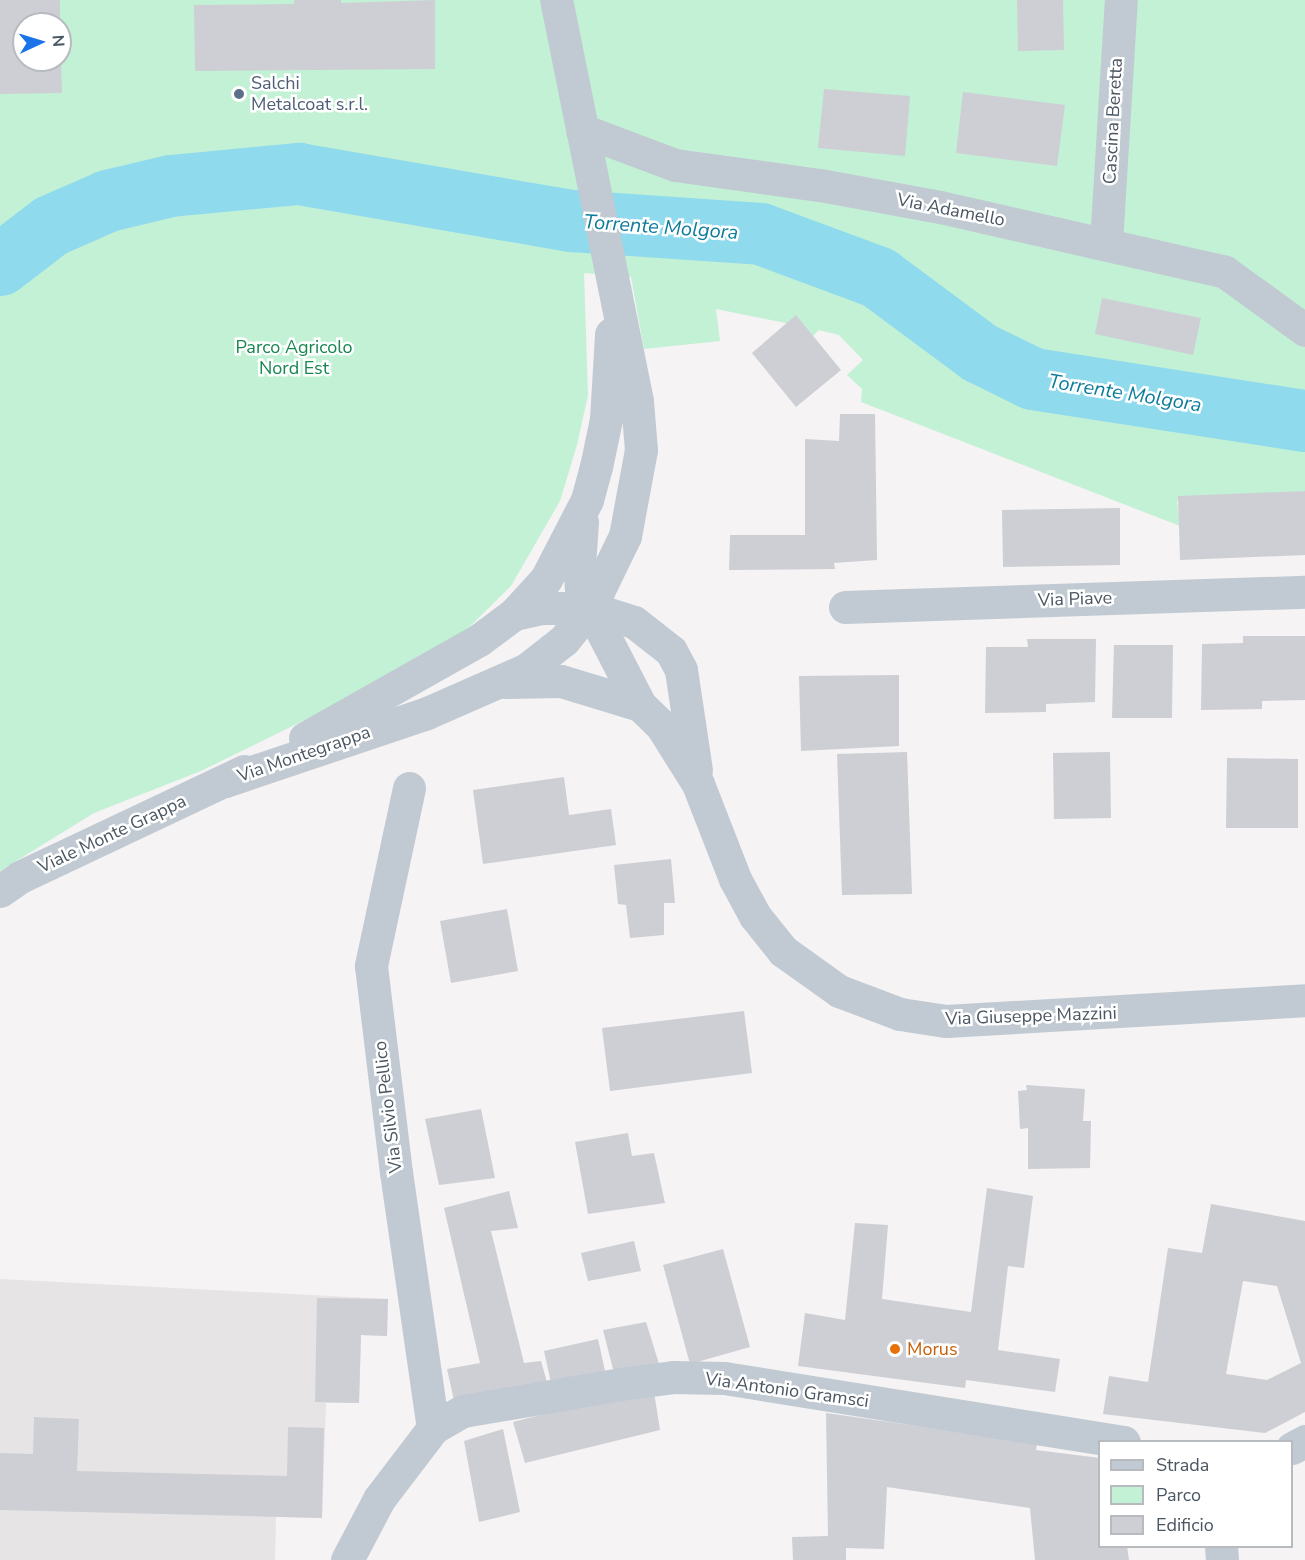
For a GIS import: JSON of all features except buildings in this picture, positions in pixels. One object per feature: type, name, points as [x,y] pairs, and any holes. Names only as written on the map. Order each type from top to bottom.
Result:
[{"type":"street","points":[[556,0],[609,270]]},
{"type":"street","name":"Cascina Beretta","points":[[1106,243],[1121,0]]},
{"type":"street","name":"Via Adamello","points":[[582,130],[675,165],[820,185],[1106,243],[1225,272],[1305,330]]},
{"type":"street","name":"Via Montegrappa","points":[[225,781],[429,671],[514,614],[546,579],[587,500],[606,419],[609,270]]},
{"type":"street","name":"Via Montegrappa","points":[[225,781],[427,713],[505,682],[564,640],[590,608],[625,536],[641,450],[637,401],[609,270]]},
{"type":"street","points":[[514,614],[542,608],[590,608],[581,588],[579,566],[587,500]]},
{"type":"street","name":"Via Piave","points":[[845,607],[1305,592]]},
{"type":"street","name":"Via Giuseppe Mazzini","points":[[590,608],[640,705],[661,725],[698,784],[735,879],[755,916],[783,951],[839,991],[861,1001],[919,1018],[979,1021],[1305,1000]]},
{"type":"street","name":"Via Giuseppe Mazzini","points":[[590,608],[634,622],[671,651],[681,670],[698,784]]},
{"type":"street","name":"Via Giuseppe Mazzini","points":[[505,682],[561,681],[640,705]]},
{"type":"street","name":"Viale Monte Grappa","points":[[0,891],[20,877],[225,781]]},
{"type":"street","name":"Via Silvio Pellico","points":[[409,788],[371,966],[396,1172],[433,1428]]},
{"type":"street","name":"Via Antonio Gramsci","points":[[347,1560],[380,1499],[433,1428],[463,1411],[621,1384],[674,1377],[724,1378],[1112,1440]]},
{"type":"shaded area","points":[[0,1279],[388,1299],[387,1336],[361,1335],[359,1403],[326,1403],[322,1518],[276,1517],[275,1560],[0,1560]]},
{"type":"green space","name":"Parco Agricolo Nord Est","points":[[0,0],[1305,0],[1305,505],[1288,499],[1177,501],[1180,526],[861,402],[862,389],[847,375],[863,360],[839,335],[819,330],[813,336],[805,327],[716,309],[720,341],[644,349],[631,277],[584,273],[588,395],[577,445],[560,501],[511,586],[456,640],[400,673],[201,771],[94,813],[0,871]]},
{"type":"waterway","name":"Torrente Molgora","points":[[0,265],[51,226],[108,201],[171,186],[299,174],[572,221],[761,234],[879,278],[980,353],[1033,379],[1305,421]]},
{"type":"place","name":"Salchi Metalcoat s.r.l.","points":[[239,94]]},
{"type":"place","name":"Morus","points":[[895,1349]]}]
